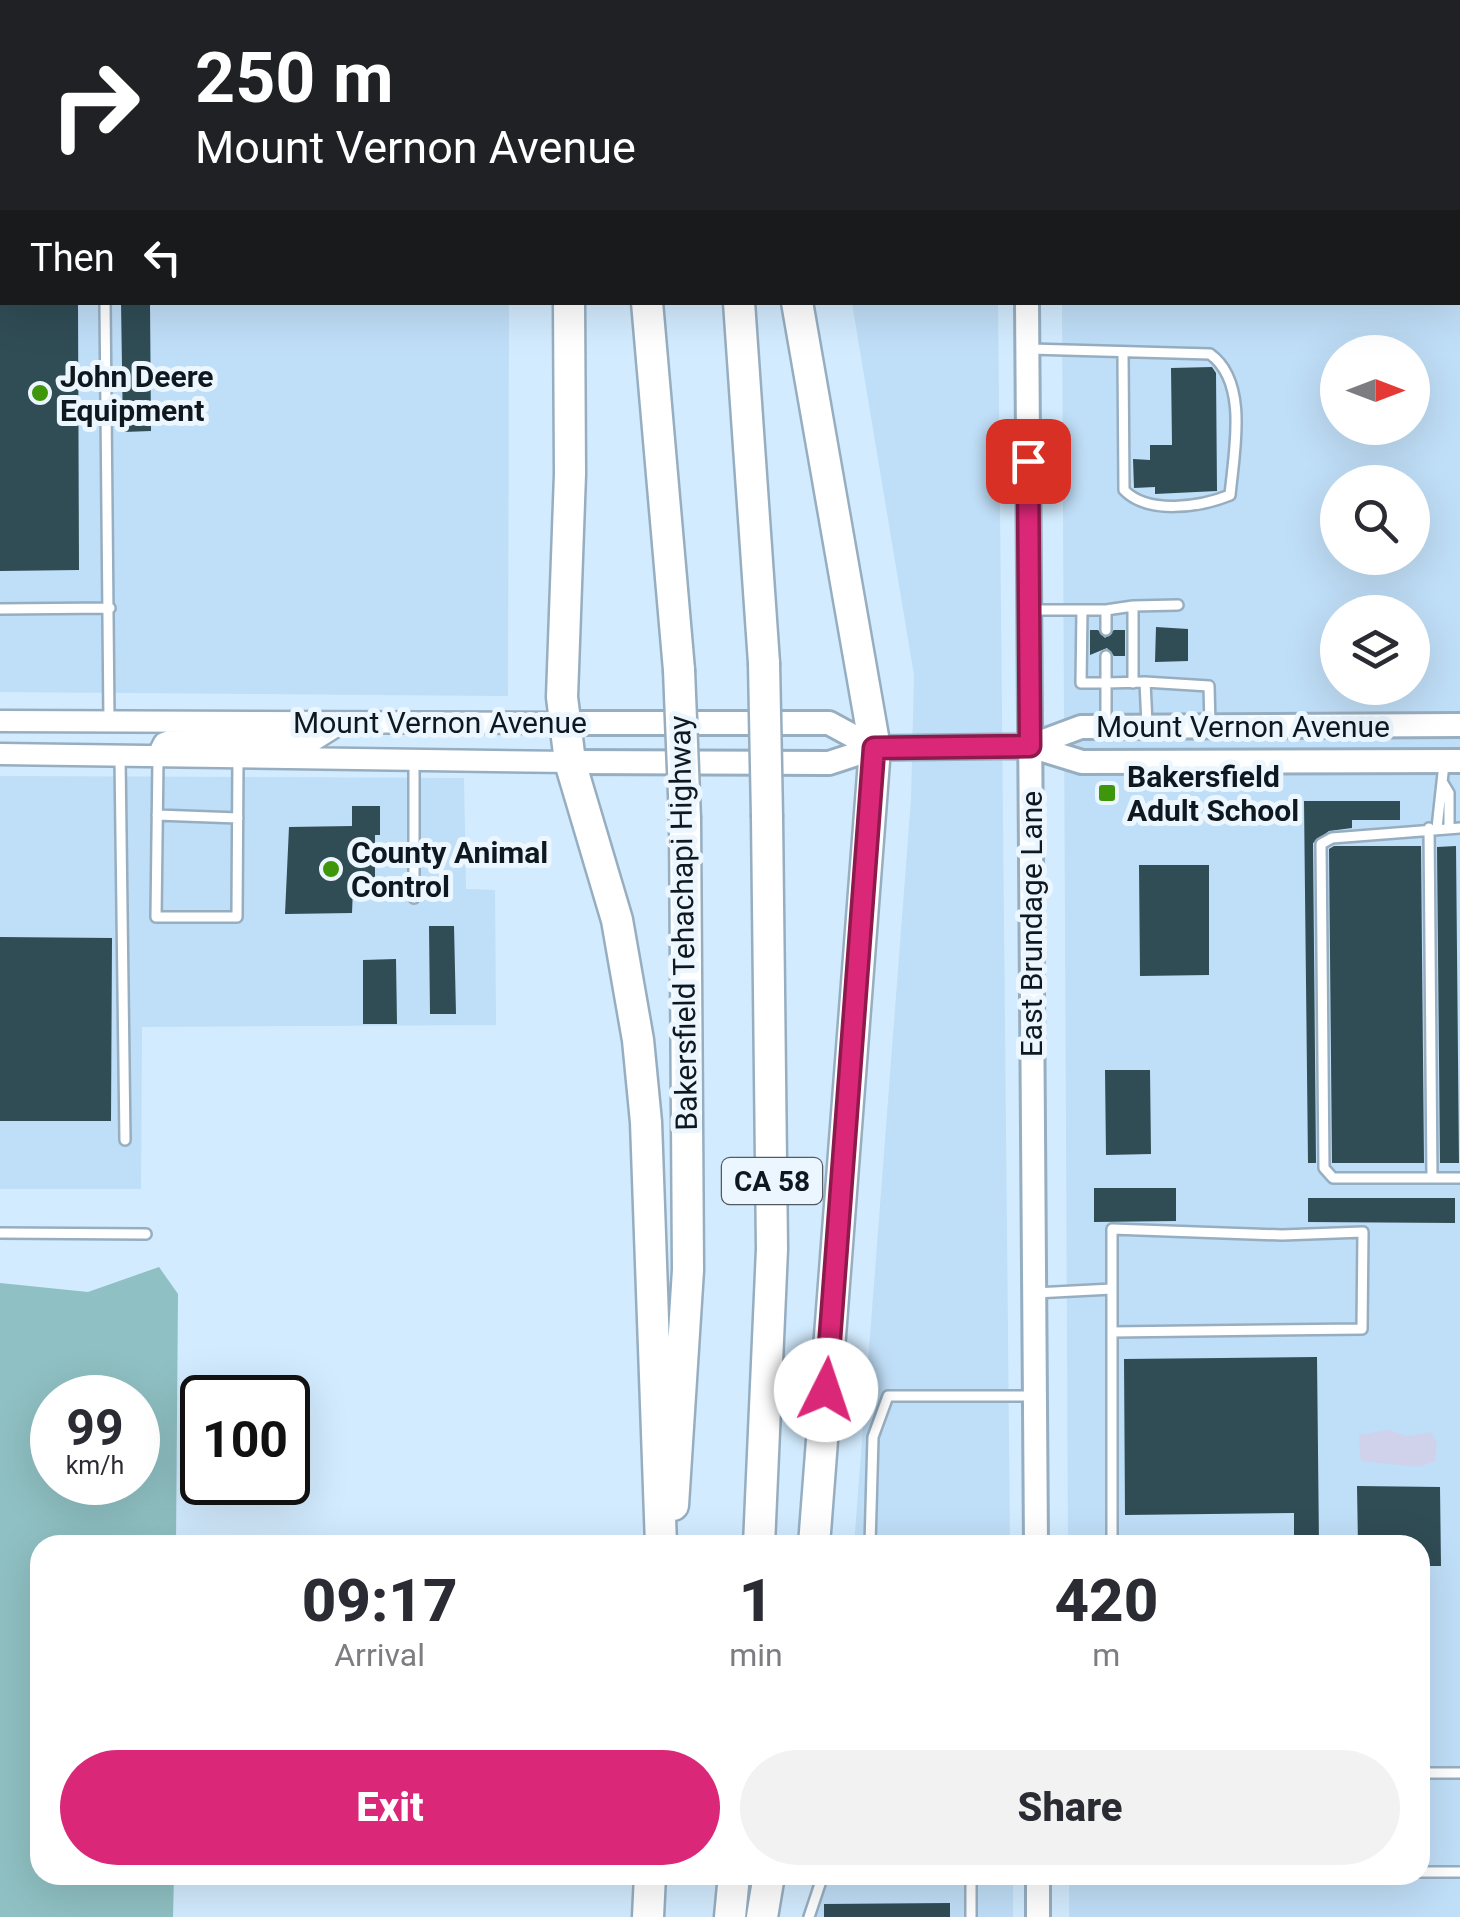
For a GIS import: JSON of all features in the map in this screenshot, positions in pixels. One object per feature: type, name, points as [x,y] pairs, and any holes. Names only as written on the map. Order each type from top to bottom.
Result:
[{"type":"highway","points":[[569,305],[570,474],[562,696],[570,762],[617,920],[638,1040],[646,1122],[661,1535]]},
{"type":"highway","name":"Bakersfield Tehachapi Highway","points":[[647,305],[679,670],[685,819],[688,1270],[670,1535]]},
{"type":"highway","name":"CA 58","points":[[739,305],[764,663],[767,817],[772,1249],[759,1535]]},
{"type":"highway","points":[[797,305],[874,748],[815,1535]]},
{"type":"highway","points":[[648,1917],[650,1885]]},
{"type":"highway","points":[[730,1917],[733,1885]]},
{"type":"highway","points":[[762,1917],[767,1885]]},
{"type":"main road","name":"East Brundage Lane","points":[[1027,305],[1036,1535]]},
{"type":"main road","name":"Mount Vernon Avenue","points":[[565,722],[829,723],[874,748]]},
{"type":"main road","name":"Mount Vernon Avenue","points":[[1030,746],[1081,727],[1460,725]]},
{"type":"main road","name":"Mount Vernon Avenue","points":[[570,762],[829,763],[874,748],[1030,746],[1082,762],[1449,769]]},
{"type":"main road","points":[[1038,1885],[1038,1917]]},
{"type":"street","name":"Mount Vernon Avenue","points":[[0,721],[565,722]]},
{"type":"street","points":[[158,756],[164,743],[176,738],[314,740],[342,722]]},
{"type":"street","name":"Mount Vernon Avenue","points":[[0,754],[570,762]]},
{"type":"lane","points":[[105,305],[109,721]]},
{"type":"lane","points":[[1027,349],[1210,354],[1223,364],[1231,378],[1235,442],[1230,495],[1157,505],[1134,500],[1124,490],[1123,354]]},
{"type":"lane","points":[[1029,610],[1178,605]]},
{"type":"lane","points":[[1132,606],[1132,683]]},
{"type":"lane","points":[[0,608],[110,608]]},
{"type":"lane","points":[[1082,610],[1081,683],[1209,686],[1210,727]]},
{"type":"lane","points":[[1106,610],[1106,630]]},
{"type":"lane","points":[[1106,656],[1106,727]]},
{"type":"lane","points":[[1145,682],[1147,727]]},
{"type":"lane","points":[[120,755],[125,1140]]},
{"type":"lane","points":[[158,756],[156,917],[237,917],[238,757]]},
{"type":"lane","points":[[414,761],[414,898]]},
{"type":"lane","points":[[1432,1178],[1433,828],[1438,788],[1449,769]]},
{"type":"lane","points":[[1449,769],[1454,828],[1332,838],[1321,844],[1324,1168],[1333,1178],[1460,1178]]},
{"type":"lane","points":[[157,815],[238,818]]},
{"type":"lane","points":[[1112,1332],[1362,1328],[1362,1232],[1282,1235],[1112,1230],[1112,1289],[1112,1332],[1112,1535]]},
{"type":"lane","points":[[0,1233],[146,1234]]},
{"type":"lane","points":[[1034,1293],[1112,1289]]},
{"type":"lane","points":[[870,1535],[872,1437],[888,1396],[1034,1396]]},
{"type":"lane","points":[[1430,1773],[1460,1773]]},
{"type":"lane","points":[[1430,1872],[1460,1872]]},
{"type":"lane","points":[[809,1917],[819,1885]]},
{"type":"lane","points":[[971,1917],[972,1885]]},
{"type":"shaded area","points":[[0,305],[509,305],[508,696],[0,692]]},
{"type":"shaded area","points":[[852,305],[998,305],[1010,1535],[855,1535],[911,800],[914,675]]},
{"type":"shaded area","points":[[1062,305],[1460,305],[1460,1917],[1069,1917],[1069,1885],[1430,1885],[1430,1535],[1068,1535]]},
{"type":"shaded area","points":[[0,776],[464,778],[466,889],[495,890],[496,1025],[142,1027],[141,1189],[0,1189]]},
{"type":"shaded area","points":[[159,1267],[178,1294],[176,1535],[30,1535],[30,1885],[174,1885],[173,1917],[0,1917],[0,1283],[88,1292]]},
{"type":"shaded area","points":[[1388,1430],[1408,1436],[1431,1432],[1437,1443],[1435,1461],[1419,1467],[1361,1461],[1359,1435]]},
{"type":"shaded area","points":[[812,1885],[1013,1885],[1013,1917],[807,1917]]},
{"type":"building","name":"John Deere Equipment","points":[[0,305],[78,305],[79,570],[0,571]]},
{"type":"building","points":[[121,305],[150,305],[151,431],[123,432]]},
{"type":"building","points":[[1212,367],[1216,373],[1217,491],[1155,494],[1155,487],[1134,488],[1133,459],[1150,460],[1150,445],[1172,445],[1171,368]]},
{"type":"building","points":[[1156,627],[1188,629],[1188,661],[1155,662]]},
{"type":"building","points":[[1090,630],[1098,630],[1105,638],[1114,630],[1125,630],[1125,656],[1114,656],[1107,648],[1090,655]]},
{"type":"building","points":[[1304,801],[1400,801],[1400,820],[1352,820],[1352,828],[1329,831],[1313,843],[1316,1163],[1308,1163]]},
{"type":"building","name":"County Animal Control","points":[[352,806],[380,806],[380,835],[375,835],[375,888],[353,888],[352,913],[285,914],[289,827],[352,826]]},
{"type":"building","points":[[1421,846],[1424,1163],[1332,1163],[1329,849]]},
{"type":"building","points":[[1456,846],[1459,1163],[1440,1163],[1437,847]]},
{"type":"building","points":[[1139,865],[1209,865],[1209,975],[1140,976]]},
{"type":"building","points":[[429,926],[454,926],[456,1014],[430,1014]]},
{"type":"building","points":[[0,937],[112,938],[111,1121],[0,1121]]},
{"type":"building","points":[[396,959],[397,1024],[363,1024],[363,960]]},
{"type":"building","points":[[1105,1070],[1150,1070],[1151,1154],[1106,1155]]},
{"type":"building","points":[[1094,1188],[1176,1188],[1176,1221],[1094,1222]]},
{"type":"building","points":[[1308,1198],[1455,1198],[1455,1223],[1308,1222]]},
{"type":"building","points":[[1317,1357],[1319,1535],[1294,1535],[1294,1513],[1125,1515],[1124,1359]]},
{"type":"building","points":[[1357,1486],[1440,1487],[1441,1566],[1430,1566],[1430,1535],[1358,1535]]},
{"type":"building","points":[[950,1903],[950,1917],[824,1917],[824,1904]]},
{"type":"place","name":"John Deere Equipment","points":[[40,393]]},
{"type":"place","name":"Bakersfield Adult School","points":[[1107,793]]},
{"type":"place","name":"County Animal Control","points":[[331,869]]},
{"type":"route","points":[[826,1390],[874,748],[1030,746],[1028,461]]}]
